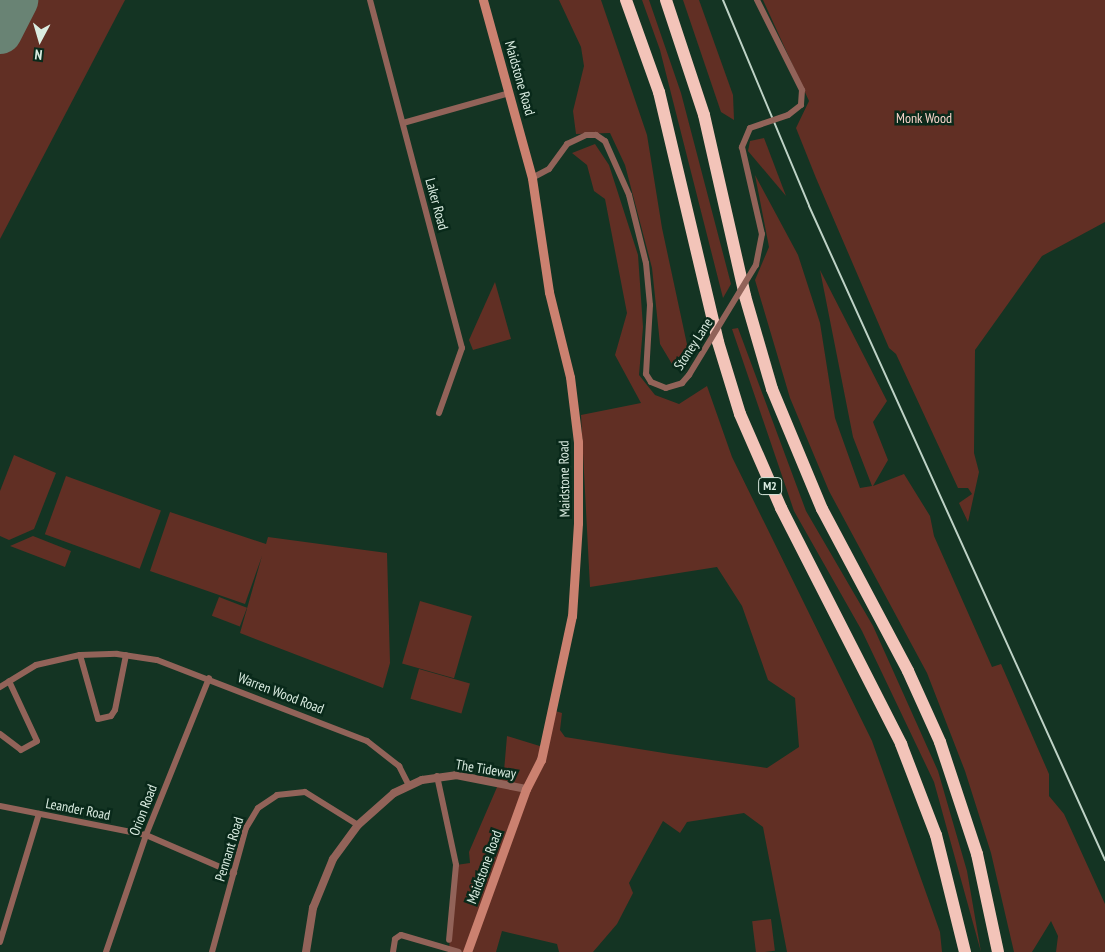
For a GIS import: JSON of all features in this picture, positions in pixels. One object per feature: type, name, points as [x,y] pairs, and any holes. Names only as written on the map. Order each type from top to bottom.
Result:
[{"type":"highway","name":"M2","points":[[626,0],[659,92],[718,342],[742,420],[781,508],[905,753],[936,835],[965,952]]},
{"type":"highway","points":[[666,0],[704,115],[745,296],[772,389],[822,509],[908,671],[940,742],[977,854],[998,952]]},
{"type":"main road","name":"Maidstone Road","points":[[467,952],[526,788],[541,760],[572,616],[579,506],[574,403],[549,292],[532,178],[483,0]]},
{"type":"street","name":"Laker Road","points":[[370,0],[462,348],[439,413]]},
{"type":"street","name":"Stoney Lane","points":[[532,178],[549,169],[567,144],[586,135],[596,135],[605,141],[629,195],[646,263],[650,304],[646,374],[651,382],[666,388],[682,383],[689,375],[756,265],[762,234],[742,147],[750,128],[788,114],[801,105],[802,90],[757,0]]},
{"type":"street","points":[[404,123],[510,93]]},
{"type":"street","points":[[80,655],[98,719],[111,716],[115,710],[126,655]]},
{"type":"street","name":"Warren Wood Road","points":[[0,687],[36,666],[80,655],[126,655],[158,660],[209,678],[367,741],[399,766],[408,784]]},
{"type":"street","name":"Orion Road","points":[[106,952],[146,835],[209,678]]},
{"type":"street","points":[[0,734],[21,750],[37,741],[9,681]]},
{"type":"street","name":"The Tideway","points":[[306,952],[320,886],[333,859],[358,825],[408,784],[436,776],[470,776],[526,788]]},
{"type":"street","name":"Maidstone Road","points":[[436,776],[456,865],[449,940]]},
{"type":"street","name":"Pennant Road","points":[[212,952],[251,816],[277,796],[305,792],[358,825]]},
{"type":"street","name":"Leander Road","points":[[0,806],[146,835],[234,873]]},
{"type":"street","points":[[0,942],[39,814]]},
{"type":"street","points":[[393,952],[395,939],[401,936],[459,952]]},
{"type":"green space","points":[[0,0],[125,0],[0,239]]},
{"type":"green space","points":[[559,0],[601,0],[647,135],[662,228],[688,349],[675,369],[660,344],[652,268],[625,165],[610,133],[576,134],[573,111],[584,66],[581,47]]},
{"type":"green space","points":[[642,0],[649,0],[681,93],[731,284],[723,298],[660,50]]},
{"type":"green space","points":[[683,0],[699,0],[733,95],[734,120],[721,112]]},
{"type":"green space","name":"Monk Wood","points":[[763,0],[1105,0],[1105,222],[1042,256],[975,350],[974,453],[979,472],[968,522],[959,503],[972,494],[968,488],[958,488],[896,354],[889,348],[796,128],[809,101]]},
{"type":"green space","points":[[764,138],[786,196],[748,151],[750,141]]},
{"type":"green space","points":[[595,144],[609,165],[638,255],[643,327],[639,375],[655,395],[679,404],[707,386],[732,457],[872,741],[940,932],[942,952],[787,952],[763,827],[744,813],[687,822],[680,833],[663,821],[629,883],[633,893],[617,924],[593,952],[559,952],[557,944],[502,931],[496,952],[459,952],[449,948],[456,865],[470,863],[469,852],[504,771],[507,736],[543,747],[552,710],[562,713],[560,730],[565,737],[670,754],[767,768],[799,747],[795,698],[768,680],[742,606],[717,567],[590,587],[581,415],[641,403],[615,355],[627,313],[605,199],[594,191],[587,165],[572,153]]},
{"type":"green space","points":[[755,175],[798,255],[820,323],[835,418],[860,488],[872,486],[853,437],[820,270],[887,401],[873,422],[888,460],[873,486],[904,474],[930,516],[934,536],[992,667],[1001,664],[1049,774],[1049,796],[1064,814],[1105,904],[1105,952],[1056,952],[1058,936],[1051,921],[1032,952],[1014,952],[991,853],[965,771],[927,673],[829,491],[790,398],[755,280],[769,247]]},
{"type":"green space","points":[[495,282],[511,339],[473,350],[469,340]]},
{"type":"green space","points":[[738,328],[806,511],[873,626],[938,771],[967,871],[981,952],[934,782],[862,631],[794,511],[732,329]]},
{"type":"green space","points":[[14,455],[56,473],[34,529],[9,540],[0,536],[0,491]]},
{"type":"green space","points":[[66,476],[161,511],[140,569],[45,534]]},
{"type":"green space","points":[[170,512],[266,544],[268,537],[387,553],[390,663],[383,688],[240,633],[262,556],[245,604],[150,571]]},
{"type":"green space","points":[[33,536],[71,551],[65,567],[10,546]]},
{"type":"green space","points":[[219,597],[247,608],[240,626],[212,616]]},
{"type":"green space","points":[[420,601],[472,616],[454,678],[402,663]]},
{"type":"green space","points":[[419,669],[470,684],[461,713],[410,699]]},
{"type":"green space","points":[[771,919],[775,951],[756,952],[752,921]]},
{"type":"runway","points":[[0,32],[16,0]]},
{"type":"railway","points":[[723,0],[809,206],[1105,860]]}]
